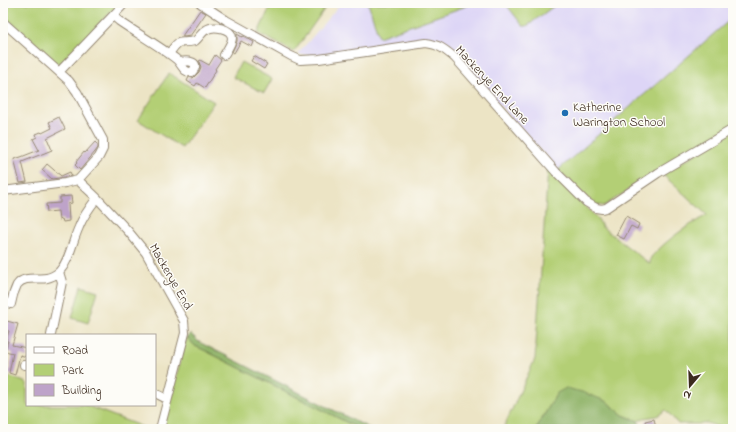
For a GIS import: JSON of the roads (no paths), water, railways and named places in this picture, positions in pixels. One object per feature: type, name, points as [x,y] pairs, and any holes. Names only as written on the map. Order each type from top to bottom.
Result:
[{"type":"street","points":[[59,72],[125,3]]},
{"type":"street","name":"Mackerye End Lane","points":[[200,3],[226,20],[300,60],[319,59],[426,43],[435,44],[455,58],[556,172],[586,202],[596,208],[606,208],[658,173],[733,129]]},
{"type":"street","points":[[113,16],[180,62]]},
{"type":"street","points":[[3,22],[69,81],[77,92],[103,140],[103,149],[99,157],[78,180],[65,183],[3,190]]},
{"type":"street","points":[[169,54],[179,42],[196,41],[206,29],[216,27],[226,30],[231,34],[231,43],[224,55]]},
{"type":"street","name":"Mackerye End","points":[[78,180],[98,198],[146,253],[184,321],[185,333],[160,429]]},
{"type":"street","points":[[10,304],[16,286],[20,282],[24,280],[53,276],[63,268],[68,259],[86,212],[98,198]]},
{"type":"street","points":[[51,334],[62,282],[59,272]]},
{"type":"street","points":[[156,394],[167,400]]},
{"type":"place","name":"Katherine Warington School","points":[[565,113]]}]
